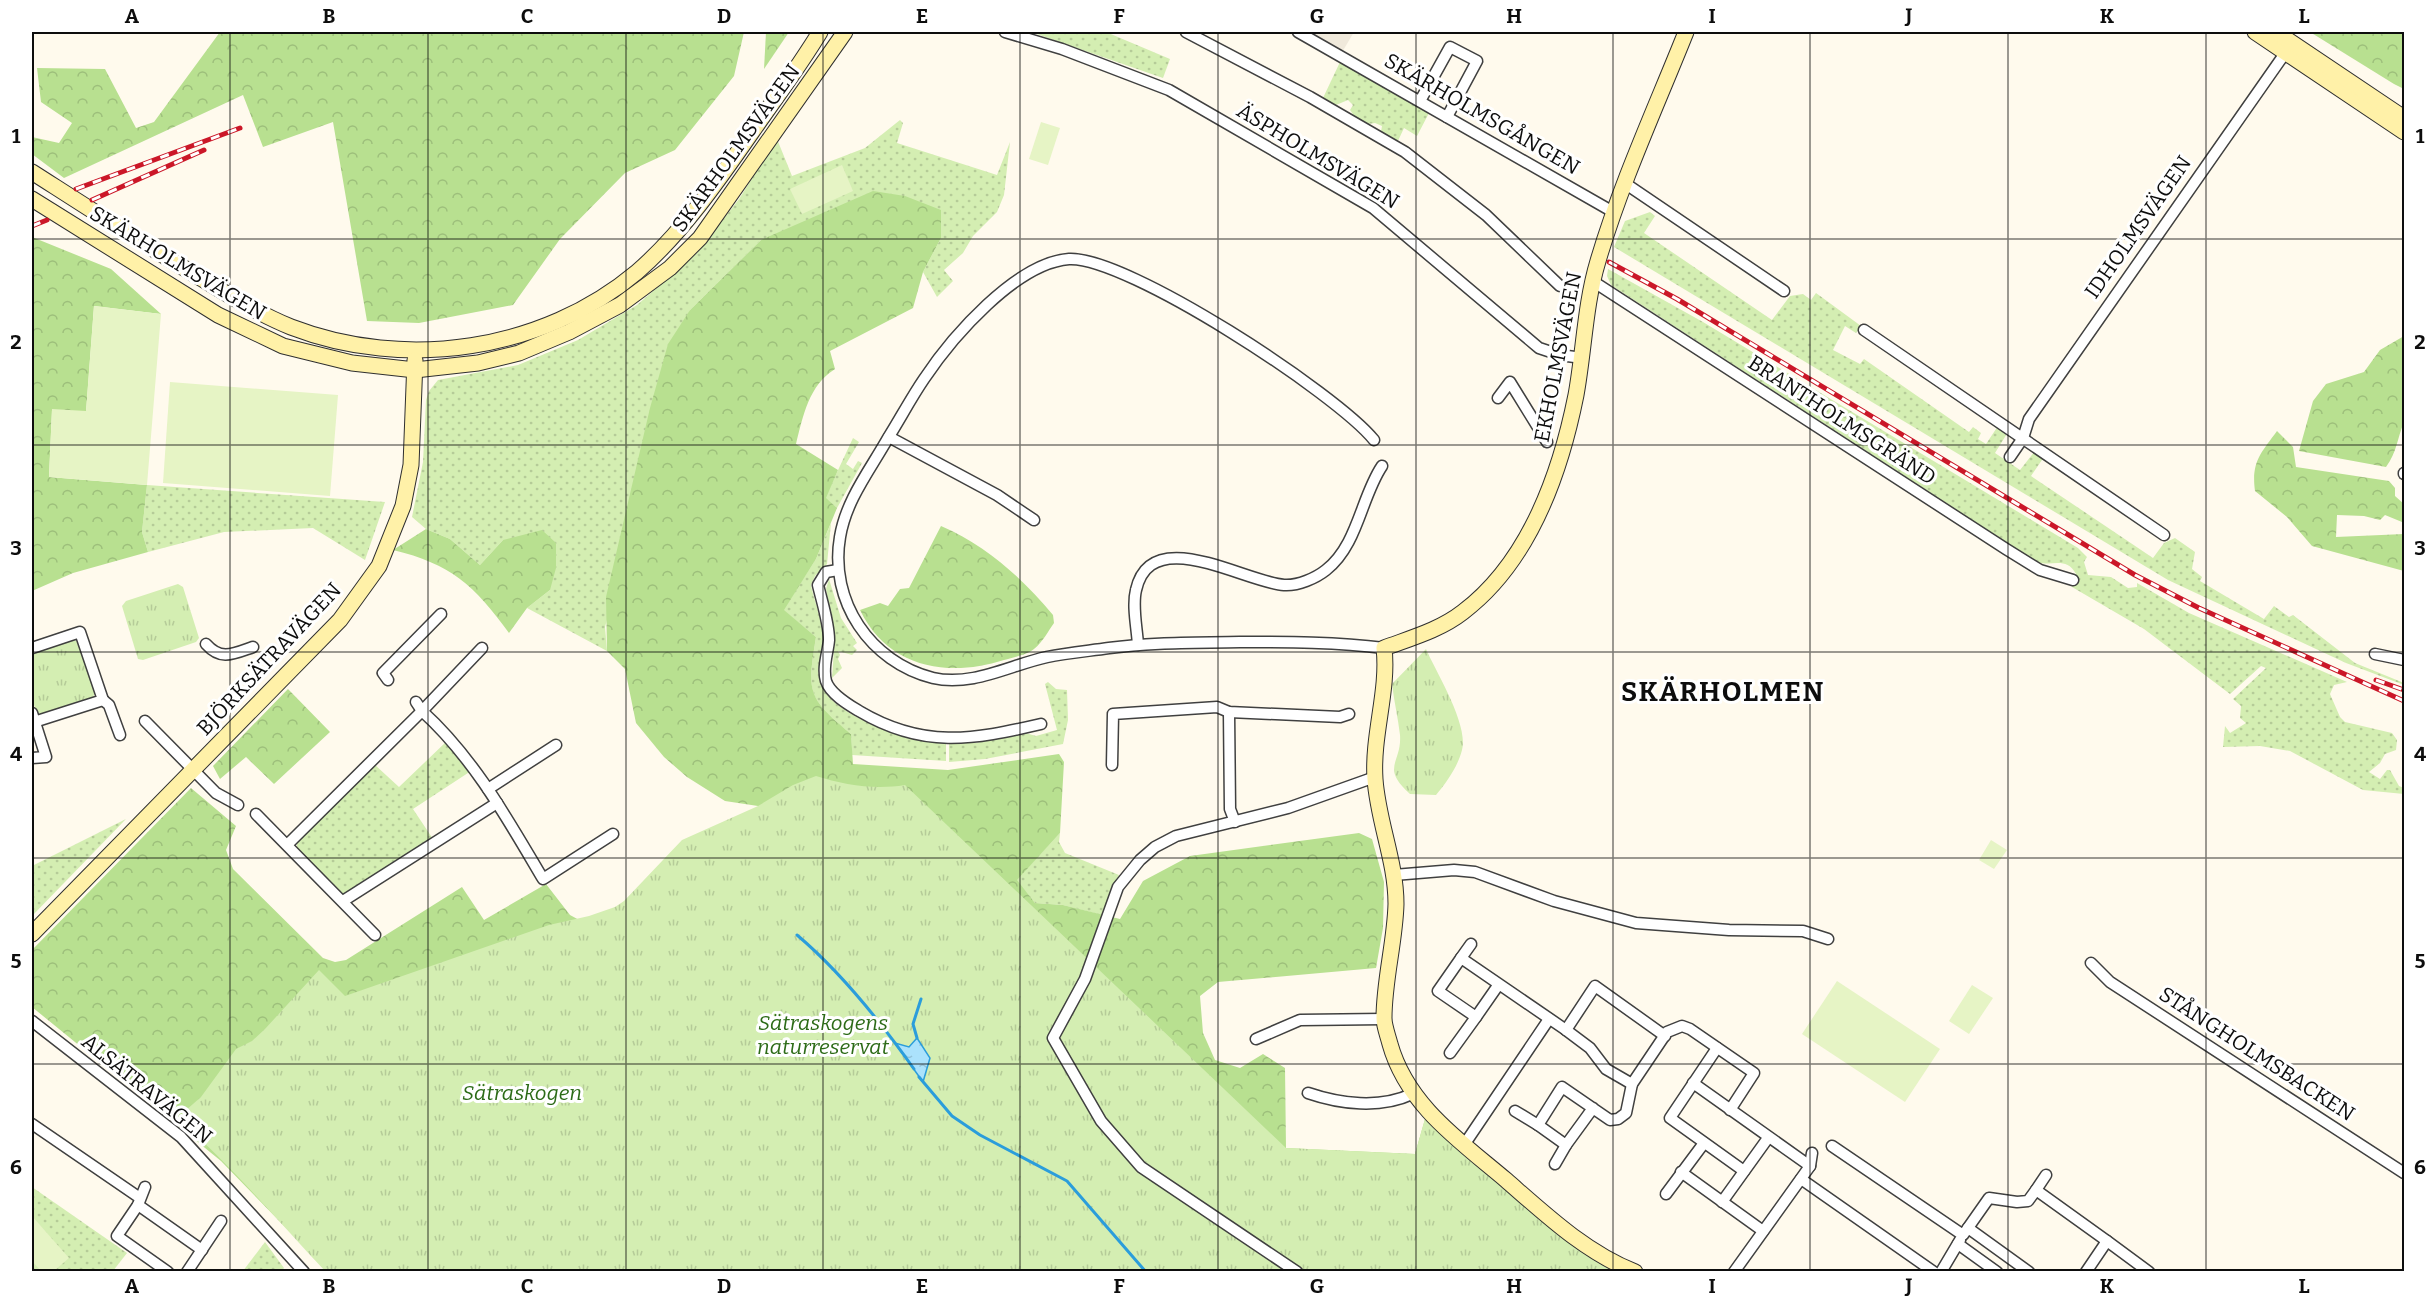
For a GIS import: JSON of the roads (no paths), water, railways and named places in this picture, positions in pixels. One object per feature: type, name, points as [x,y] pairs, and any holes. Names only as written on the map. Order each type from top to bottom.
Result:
[{"type":"street","name":"SKÄRHOLMSVÄGEN","points":[[32,172],[229,296],[292,327],[356,345],[416,351],[476,345],[535,329],[586,306],[636,273],[656,254],[707,193],[820,32]]},
{"type":"street","name":"SKÄRHOLMSVÄGEN","points":[[32,199],[250,332],[317,356],[352,363],[415,370],[478,363],[519,353],[569,332],[620,305],[648,286],[700,238],[845,32]]},
{"type":"street","name":"ÄSPHOLMSVÄGEN","points":[[1005,32],[1062,49],[1158,86],[1199,107],[1373,208],[1539,348],[1560,355],[1582,358]]},
{"type":"street","name":"ÄSPHOLMSVÄGEN","points":[[1186,32],[1310,97],[1406,152],[1486,215],[1560,286]]},
{"type":"street","name":"SKÄRHOLMSGÅNGEN","points":[[1298,32],[1615,213]]},
{"type":"street","name":"EKHOLMSVÄGEN","points":[[1374,440],[1362,426],[1286,369],[1181,302],[1106,266],[1088,260],[1067,259],[1034,269],[1011,285],[963,330],[923,380],[848,509],[841,535],[838,570],[845,601],[871,643],[909,670],[935,678],[979,677],[1045,658],[1138,645],[1285,642],[1384,648],[1417,637],[1461,614],[1489,590],[1511,563],[1538,513],[1560,456],[1582,358],[1597,262],[1686,32]]},
{"type":"street","points":[[2255,32],[2289,48],[2404,118]]},
{"type":"street","points":[[2276,32],[2289,48],[2404,132]]},
{"type":"street","points":[[1420,101],[1450,47],[1477,62],[1447,117]]},
{"type":"street","name":"IDHOLMSVÄGEN","points":[[2010,457],[2023,438],[2029,418],[2289,48]]},
{"type":"street","points":[[1626,184],[1784,291]]},
{"type":"street","name":"BRANTHOLMSGRÄND","points":[[1594,282],[2006,549],[2040,570],[2073,580]]},
{"type":"street","points":[[1864,330],[2164,535]]},
{"type":"street","name":"BJÖRKSÄTRAVÄGEN","points":[[32,934],[340,620],[379,566],[403,506],[411,465],[416,351]]},
{"type":"street","points":[[1498,398],[1510,382],[1547,442]]},
{"type":"street","points":[[889,438],[998,495],[1035,520]]},
{"type":"street","points":[[1138,645],[1135,592],[1146,568],[1154,562],[1174,557],[1195,559],[1286,585],[1312,578],[1328,569],[1349,539],[1365,507],[1375,477],[1382,466]]},
{"type":"street","points":[[838,570],[826,572],[818,585],[829,638],[825,679],[830,688],[848,704],[889,727],[913,735],[932,738],[958,740],[987,737],[1041,724]]},
{"type":"street","points":[[388,680],[383,673],[441,614]]},
{"type":"street","points":[[32,648],[80,632],[103,700],[110,705],[120,735]]},
{"type":"street","points":[[206,644],[215,654],[225,656],[253,647]]},
{"type":"street","points":[[288,844],[419,706],[482,648]]},
{"type":"street","points":[[1384,648],[1386,664],[1376,733],[1375,777],[1394,875],[1396,905],[1384,1020],[1392,1051],[1412,1094],[1464,1145],[1576,1240],[1613,1263],[1635,1272]]},
{"type":"street","points":[[2375,654],[2404,660]]},
{"type":"street","points":[[32,758],[46,758],[33,718],[103,700]]},
{"type":"street","points":[[419,706],[451,737],[488,789],[543,879],[613,834]]},
{"type":"street","points":[[1112,765],[1113,714],[1217,707],[1229,712],[1340,717],[1349,714]]},
{"type":"street","points":[[1229,712],[1230,809],[1235,822]]},
{"type":"street","points":[[145,721],[216,793],[238,806]]},
{"type":"street","points":[[488,789],[556,745]]},
{"type":"street","points":[[1297,1272],[1142,1167],[1101,1121],[1053,1038],[1084,979],[1111,902],[1128,872],[1155,847],[1176,836],[1288,808],[1375,777]]},
{"type":"street","points":[[343,901],[496,803]]},
{"type":"street","points":[[256,814],[375,935]]},
{"type":"street","points":[[1394,875],[1454,870],[1474,872],[1554,901],[1636,923],[1730,930],[1803,931],[1828,939]]},
{"type":"street","points":[[1471,944],[1438,991],[1476,1017]]},
{"type":"street","points":[[1461,958],[1566,1030],[1590,1048],[1606,1069],[1632,1084]]},
{"type":"street","name":"STÅNGHOLMSBACKEN","points":[[2091,963],[2110,982],[2404,1173]]},
{"type":"street","points":[[1450,1053],[1499,984]]},
{"type":"street","points":[[1566,1030],[1595,986],[1665,1036]]},
{"type":"street","points":[[1464,1145],[1549,1019]]},
{"type":"street","points":[[1256,1039],[1300,1020],[1384,1020]]},
{"type":"street","name":"ALSÄTRAVÄGEN","points":[[32,1022],[181,1137],[304,1272]]},
{"type":"street","points":[[1538,1125],[1562,1087],[1610,1120],[1618,1119],[1626,1113],[1632,1084],[1665,1036],[1674,1028],[1682,1026],[1690,1029],[1754,1073],[1730,1110]]},
{"type":"street","points":[[1717,1048],[1670,1118],[1744,1171]]},
{"type":"street","points":[[1693,1083],[1810,1167]]},
{"type":"street","points":[[1308,1093],[1329,1100],[1381,1104],[1412,1094]]},
{"type":"street","points":[[1555,1164],[1593,1108]]},
{"type":"street","points":[[1515,1111],[1566,1145]]},
{"type":"street","points":[[32,1124],[141,1197],[201,1250]]},
{"type":"street","points":[[1722,1202],[1768,1138]]},
{"type":"street","points":[[1666,1194],[1704,1143]]},
{"type":"street","points":[[1832,1146],[1963,1236],[2030,1272]]},
{"type":"street","points":[[1734,1272],[1810,1167],[1812,1153]]},
{"type":"street","points":[[1682,1172],[1763,1231]]},
{"type":"street","points":[[1941,1272],[1989,1198],[2028,1201],[2046,1175]]},
{"type":"street","points":[[1801,1179],[1934,1272]]},
{"type":"street","points":[[2036,1191],[2108,1241],[2144,1270]]},
{"type":"street","points":[[141,1197],[117,1236],[168,1272]]},
{"type":"street","points":[[187,1272],[221,1221]]},
{"type":"street","points":[[1963,1236],[1997,1272]]},
{"type":"street","points":[[2086,1272],[2108,1241]]},
{"type":"water","points":[[917,1038],[930,1058],[923,1082],[895,1043],[909,1047]]},
{"type":"waterway","points":[[797,935],[860,998],[914,1069]]},
{"type":"waterway","points":[[917,1038],[913,1024],[921,999]]},
{"type":"waterway","points":[[919,1077],[952,1116],[980,1135],[1067,1181],[1146,1272]]},
{"type":"railway","points":[[76,189],[240,128]]},
{"type":"railway","points":[[92,200],[204,150]]},
{"type":"railway","points":[[32,226],[47,220]]},
{"type":"railway","points":[[1609,262],[1677,299],[2135,575],[2199,608],[2404,701]]},
{"type":"railway","points":[[2376,680],[2404,690]]},
{"type":"district","name":"SKÄRHOLMEN","points":[[1723,692]]},
{"type":"park label","name":"Sätraskogens naturreservat","points":[[823,1035]]},
{"type":"park label","name":"Sätraskogen","points":[[522,1093]]}]
